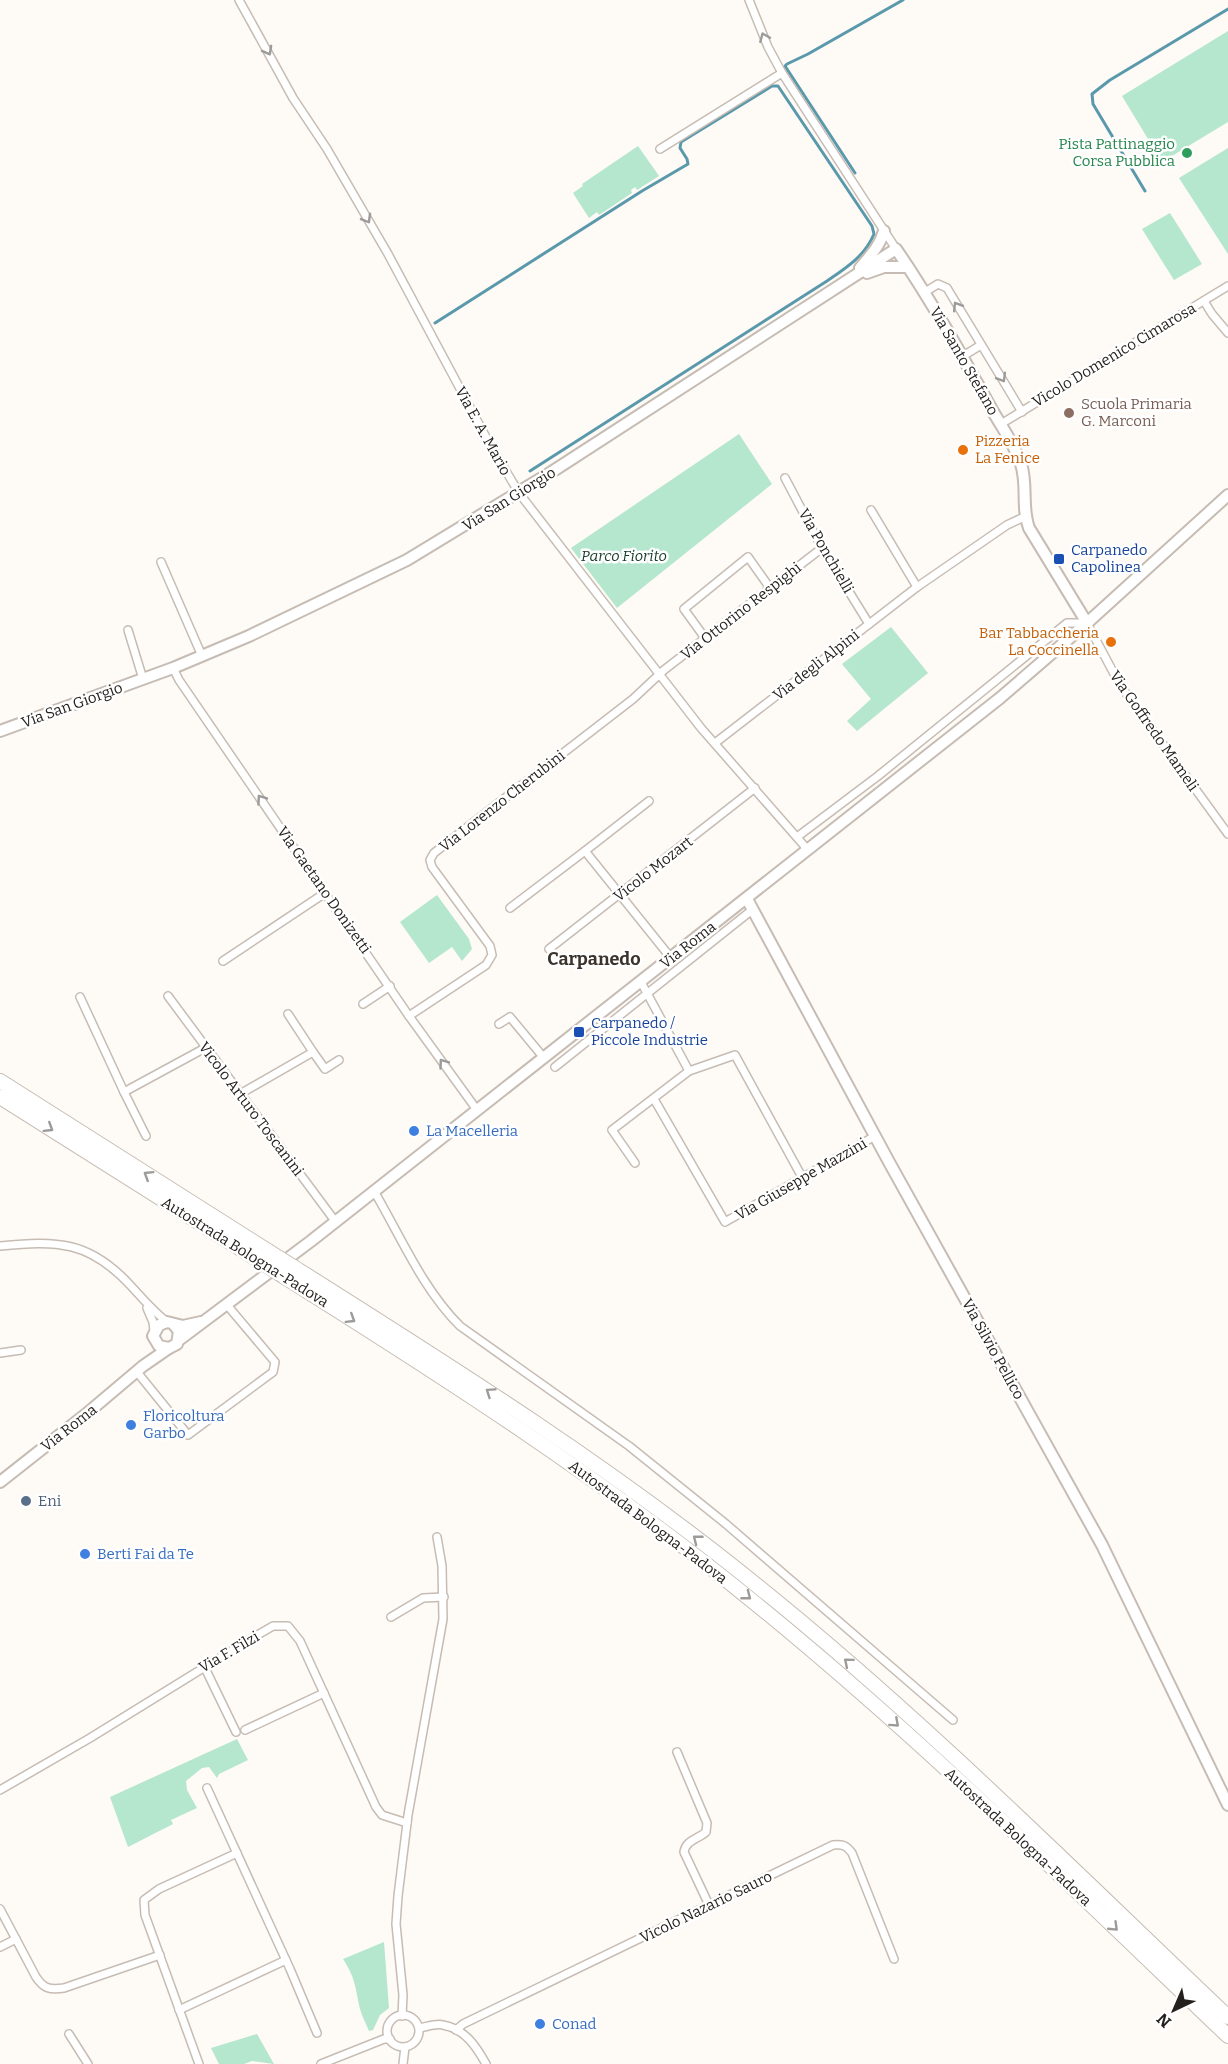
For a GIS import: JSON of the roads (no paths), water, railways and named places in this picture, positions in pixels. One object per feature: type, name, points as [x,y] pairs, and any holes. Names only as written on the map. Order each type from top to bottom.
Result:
[{"type":"highway","name":"Autostrada Bologna-Padova","points":[[0,1081],[264,1256]]},
{"type":"highway","name":"Autostrada Bologna-Padova","points":[[0,1097],[472,1380],[649,1502],[760,1588],[880,1689],[1228,2017]]},
{"type":"highway","name":"Autostrada Bologna-Padova","points":[[288,1271],[531,1435],[643,1515],[751,1599],[866,1697],[985,1805],[1228,2036]]},
{"type":"street","name":"Via E. A. Mario","points":[[239,0],[293,98],[327,149],[388,254],[487,439],[519,493],[660,675],[808,850]]},
{"type":"street","name":"Via Santo Stefano","points":[[749,0],[768,47],[782,73],[924,292],[1001,424],[1021,464],[1024,482],[1024,517],[1087,623]]},
{"type":"street","points":[[660,149],[782,73]]},
{"type":"street","name":"Via San Giorgio","points":[[852,277],[874,252],[884,231]]},
{"type":"street","name":"Via San Giorgio","points":[[0,731],[174,668],[306,609],[407,560],[519,493],[896,249]]},
{"type":"street","name":"Via San Giorgio","points":[[852,277],[884,267],[908,267]]},
{"type":"street","name":"Via Santo Stefano","points":[[924,292],[938,285],[946,288],[981,345]]},
{"type":"street","name":"Vicolo Domenico Cimarosa","points":[[1001,424],[1228,286]]},
{"type":"street","points":[[1204,301],[1228,333]]},
{"type":"street","points":[[963,356],[981,345],[1022,411]]},
{"type":"street","name":"Via Ponchielli","points":[[785,478],[822,548],[869,624]]},
{"type":"street","name":"Via Roma","points":[[179,1340],[374,1191],[1000,698],[1087,623],[1228,495]]},
{"type":"street","points":[[872,510],[917,587]]},
{"type":"street","name":"Via degli Alpini","points":[[716,743],[917,587],[1007,525],[1024,517]]},
{"type":"street","name":"Via Ottorino Respighi","points":[[660,675],[822,548]]},
{"type":"street","points":[[705,638],[684,609],[748,557],[770,588]]},
{"type":"street","points":[[161,562],[202,656]]},
{"type":"street","name":"Via Roma","points":[[797,837],[878,776],[1067,623],[1087,623]]},
{"type":"street","name":"Via Goffredo Mameli","points":[[1087,623],[1120,685],[1228,834]]},
{"type":"street","points":[[128,630],[143,679]]},
{"type":"street","name":"Via Gaetano Donizetti","points":[[174,668],[179,680],[325,893],[477,1110]]},
{"type":"street","name":"Via Lorenzo Cherubini","points":[[410,1016],[486,965],[492,955],[490,946],[432,867],[430,860],[434,853],[633,699],[660,675]]},
{"type":"street","name":"Vicolo Mozart","points":[[549,949],[755,788]]},
{"type":"street","points":[[510,908],[649,801]]},
{"type":"street","points":[[585,851],[671,958]]},
{"type":"street","points":[[223,961],[325,893]]},
{"type":"street","name":"Via Silvio Pellico","points":[[747,899],[875,1136],[1102,1545],[1228,1805]]},
{"type":"street","name":"Via Roma","points":[[555,1067],[752,910]]},
{"type":"street","points":[[641,982],[689,1071]]},
{"type":"street","points":[[363,1004],[390,986]]},
{"type":"street","name":"Vicolo Arturo Toscanini","points":[[168,996],[335,1221]]},
{"type":"street","points":[[80,997],[146,1136]]},
{"type":"street","points":[[288,1014],[325,1069],[339,1060]]},
{"type":"street","points":[[499,1024],[510,1017],[544,1058]]},
{"type":"street","points":[[124,1092],[205,1048]]},
{"type":"street","points":[[240,1094],[313,1052]]},
{"type":"street","points":[[634,1163],[612,1130],[689,1071],[735,1055],[802,1177]]},
{"type":"street","name":"Via Giuseppe Mazzini","points":[[654,1099],[725,1222],[875,1136]]},
{"type":"street","points":[[374,1191],[426,1285],[444,1311],[460,1326],[629,1446],[726,1524],[953,1720]]},
{"type":"street","points":[[0,1246],[34,1243],[77,1248],[91,1253],[114,1269],[145,1303],[179,1331],[179,1340],[169,1348],[159,1346],[145,1303]]},
{"type":"street","points":[[140,1369],[188,1435],[273,1372],[275,1362],[227,1305]]},
{"type":"street","name":"Via Roma","points":[[170,1324],[191,1325],[205,1321]]},
{"type":"street","points":[[154,1336],[159,1325],[170,1324]]},
{"type":"street","name":"Via Roma","points":[[140,1369],[151,1352],[154,1336]]},
{"type":"street","name":"Via Roma","points":[[0,1482],[169,1348]]},
{"type":"street","points":[[0,1353],[21,1350]]},
{"type":"street","points":[[402,2016],[403,1995],[396,1924],[407,1823],[441,1638],[444,1597],[437,1537]]},
{"type":"street","points":[[391,1617],[423,1598],[444,1597]]},
{"type":"street","name":"Via F. Filzi","points":[[0,1790],[273,1626],[288,1626],[300,1641],[376,1807],[382,1815],[407,1823]]},
{"type":"street","points":[[204,1666],[236,1732]]},
{"type":"street","points":[[245,1730],[324,1693]]},
{"type":"street","points":[[677,1752],[707,1823],[706,1832],[686,1845],[684,1852],[709,1905]]},
{"type":"street","points":[[207,1788],[286,1960],[317,2034]]},
{"type":"street","name":"Vicolo Nazario Sauro","points":[[456,2030],[463,2024],[833,1845],[841,1844],[852,1853],[894,1959]]},
{"type":"street","points":[[199,2064],[145,1916],[144,1900],[150,1894],[237,1853]]},
{"type":"street","points":[[0,1909],[36,1977],[42,1986],[51,1990],[64,1988],[160,1955]]},
{"type":"street","points":[[0,1947],[16,1939]]},
{"type":"street","points":[[179,2010],[286,1960]]},
{"type":"street","points":[[402,2016],[414,2020],[419,2028],[414,2042],[405,2047],[396,2045],[390,2039],[388,2029],[392,2020],[402,2016]]},
{"type":"street","points":[[419,2028],[442,2024],[456,2030],[471,2040],[486,2064]]},
{"type":"street","points":[[69,2034],[88,2064]]},
{"type":"street","points":[[321,2064],[384,2039],[390,2039]]},
{"type":"street","points":[[403,2064],[405,2047]]},
{"type":"waterway","points":[[855,173],[785,66],[903,0]]},
{"type":"waterway","points":[[1145,191],[1093,104],[1092,94],[1110,80],[1228,9]]},
{"type":"waterway","points":[[435,323],[688,164],[680,148],[681,142],[772,86],[778,86],[872,226],[874,234],[866,249],[841,271],[530,471]]},
{"type":"place","name":"Pista Pattinaggio Corsa Pubblica","points":[[1187,153]]},
{"type":"place","name":"Scuola Primaria G. Marconi","points":[[1069,413]]},
{"type":"place","name":"Pizzeria La Fenice","points":[[963,450]]},
{"type":"place","name":"Carpanedo Capolinea","points":[[1059,559]]},
{"type":"place","name":"Bar Tabbaccheria La Coccinella","points":[[1111,642]]},
{"type":"place","name":"Carpanedo / Piccole Industrie","points":[[579,1032]]},
{"type":"place","name":"La Macelleria","points":[[414,1131]]},
{"type":"place","name":"Floricoltura Garbo","points":[[131,1425]]},
{"type":"place","name":"Eni","points":[[26,1501]]},
{"type":"place","name":"Berti Fai da Te","points":[[85,1554]]},
{"type":"place","name":"Conad","points":[[540,2024]]},
{"type":"district","name":"Carpanedo","points":[[594,959]]},
{"type":"park label","name":"Parco Fiorito","points":[[624,556]]}]
